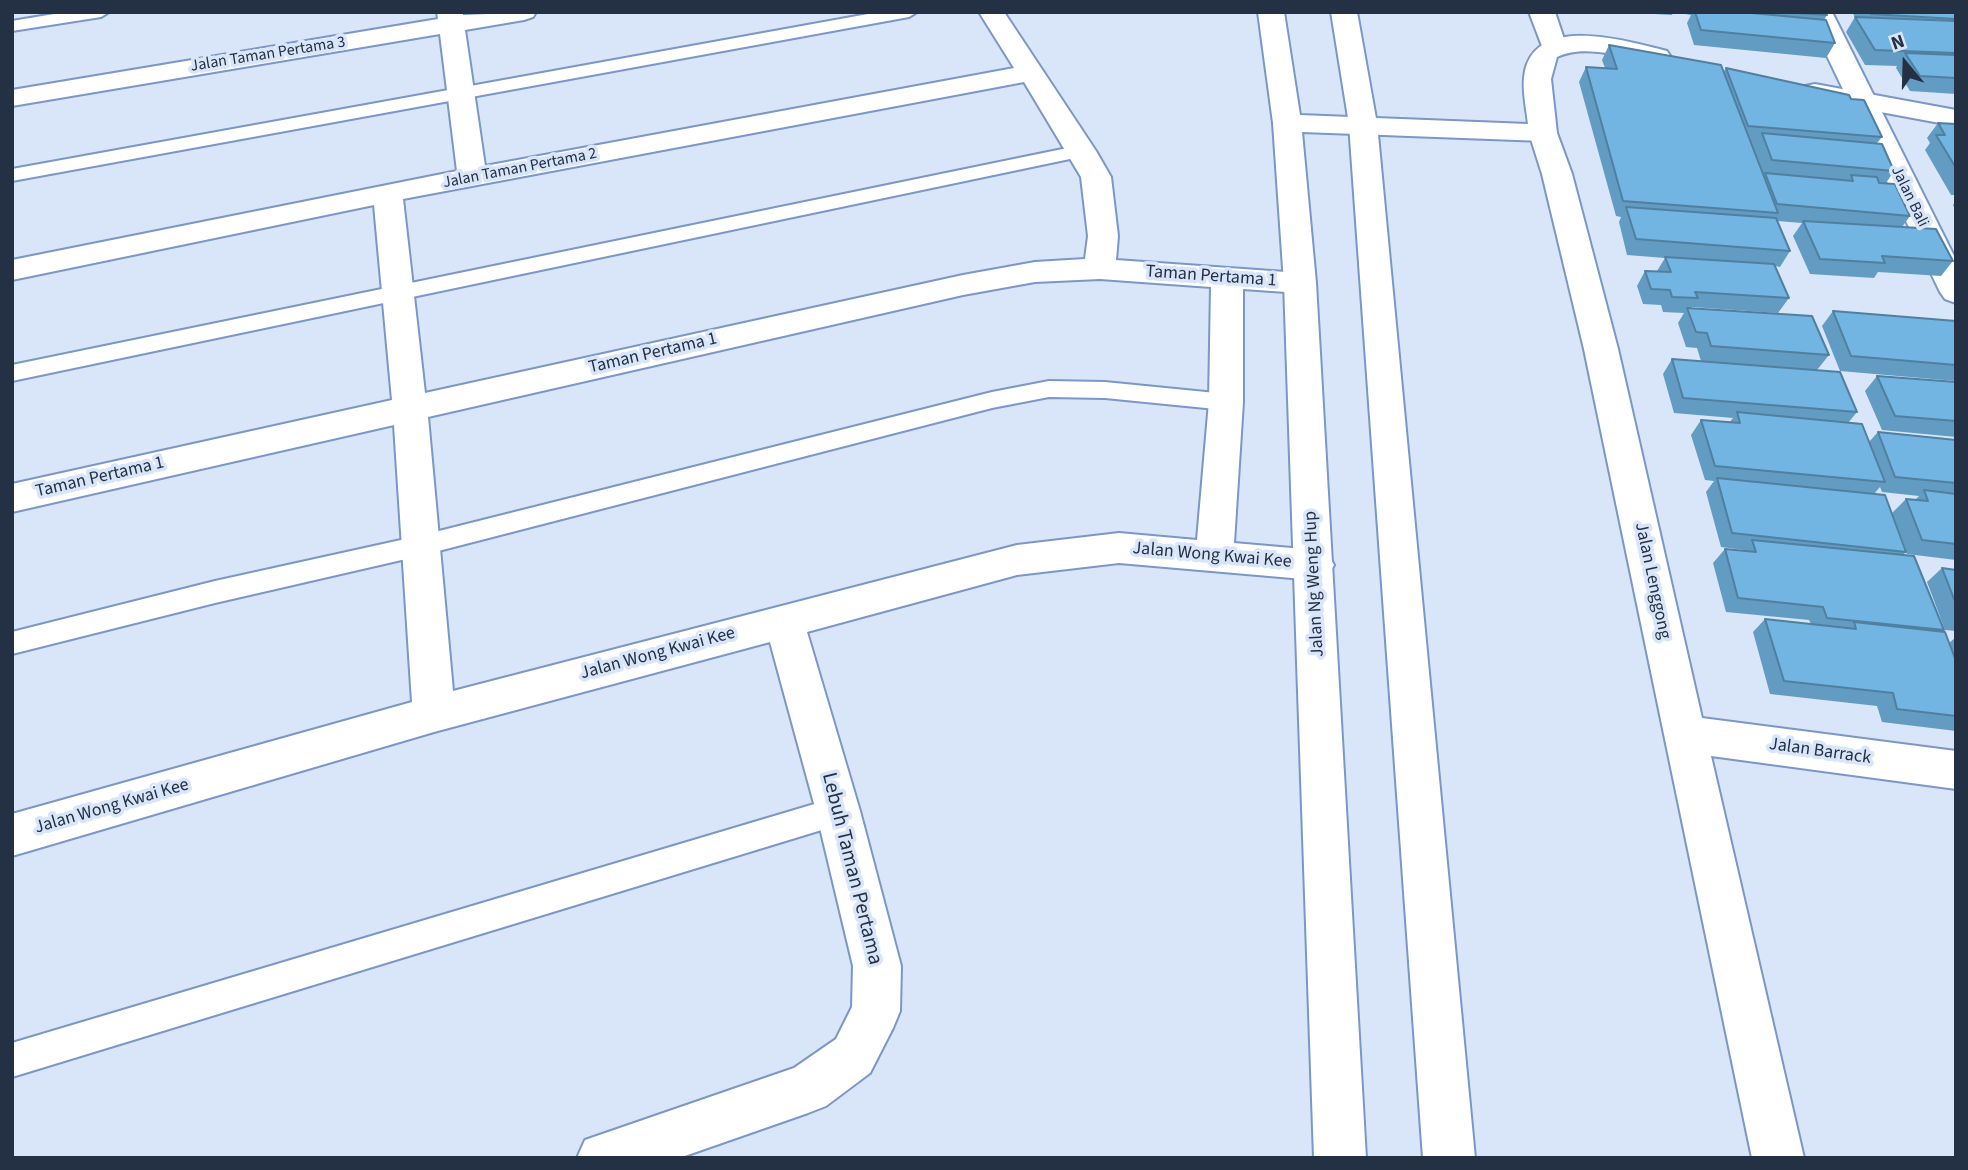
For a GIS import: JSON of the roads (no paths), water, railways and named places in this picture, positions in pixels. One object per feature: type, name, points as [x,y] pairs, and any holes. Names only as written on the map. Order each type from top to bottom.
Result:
[{"type":"street","name":"Jalan Taman Pertama 3","points":[[12,98],[450,19],[524,12]]},
{"type":"street","points":[[991,12],[1082,151],[1096,177],[1103,236],[1100,269]]},
{"type":"street","name":"Jalan Ng Weng Hup","points":[[1271,12],[1287,123],[1300,283],[1315,565],[1340,1158]]},
{"type":"street","points":[[1344,12],[1363,124],[1449,1158]]},
{"type":"street","points":[[1542,12],[1554,48],[1569,44],[1589,44],[1684,63]]},
{"type":"street","name":"Jalan Bali","points":[[1819,12],[1956,292]]},
{"type":"street","points":[[450,19],[463,92],[472,178]]},
{"type":"street","name":"Jalan Lenggong","points":[[1554,48],[1541,61],[1538,77],[1544,133],[1557,174],[1601,349],[1778,1158]]},
{"type":"street","name":"Jalan Taman Pertama 2","points":[[12,270],[388,193],[1030,73]]},
{"type":"street","points":[[1788,86],[1956,118]]},
{"type":"street","points":[[1287,123],[1544,133]]},
{"type":"street","points":[[388,193],[410,408],[434,714]]},
{"type":"street","name":"Taman Pertama 1","points":[[12,498],[963,285],[1035,272],[1100,269],[1300,283]]},
{"type":"street","points":[[1214,556],[1226,402],[1227,278]]},
{"type":"street","name":"Jalan Wong Kwai Kee","points":[[12,835],[434,714],[1017,560],[1119,548],[1315,565]]},
{"type":"street","name":"Lebuh Taman Pertama","points":[[603,1158],[808,1088],[853,1056],[876,1011],[877,966],[838,811],[784,620]]},
{"type":"street","name":"Jalan Barrack","points":[[1685,734],[1956,770]]},
{"type":"lane","points":[[12,26],[101,12]]},
{"type":"lane","points":[[12,174],[909,12]]},
{"type":"lane","points":[[12,373],[1082,151]]},
{"type":"lane","points":[[12,643],[215,592],[419,546],[1004,397],[1049,389],[1105,390],[1226,402]]},
{"type":"lane","points":[[12,1060],[838,811]]}]
